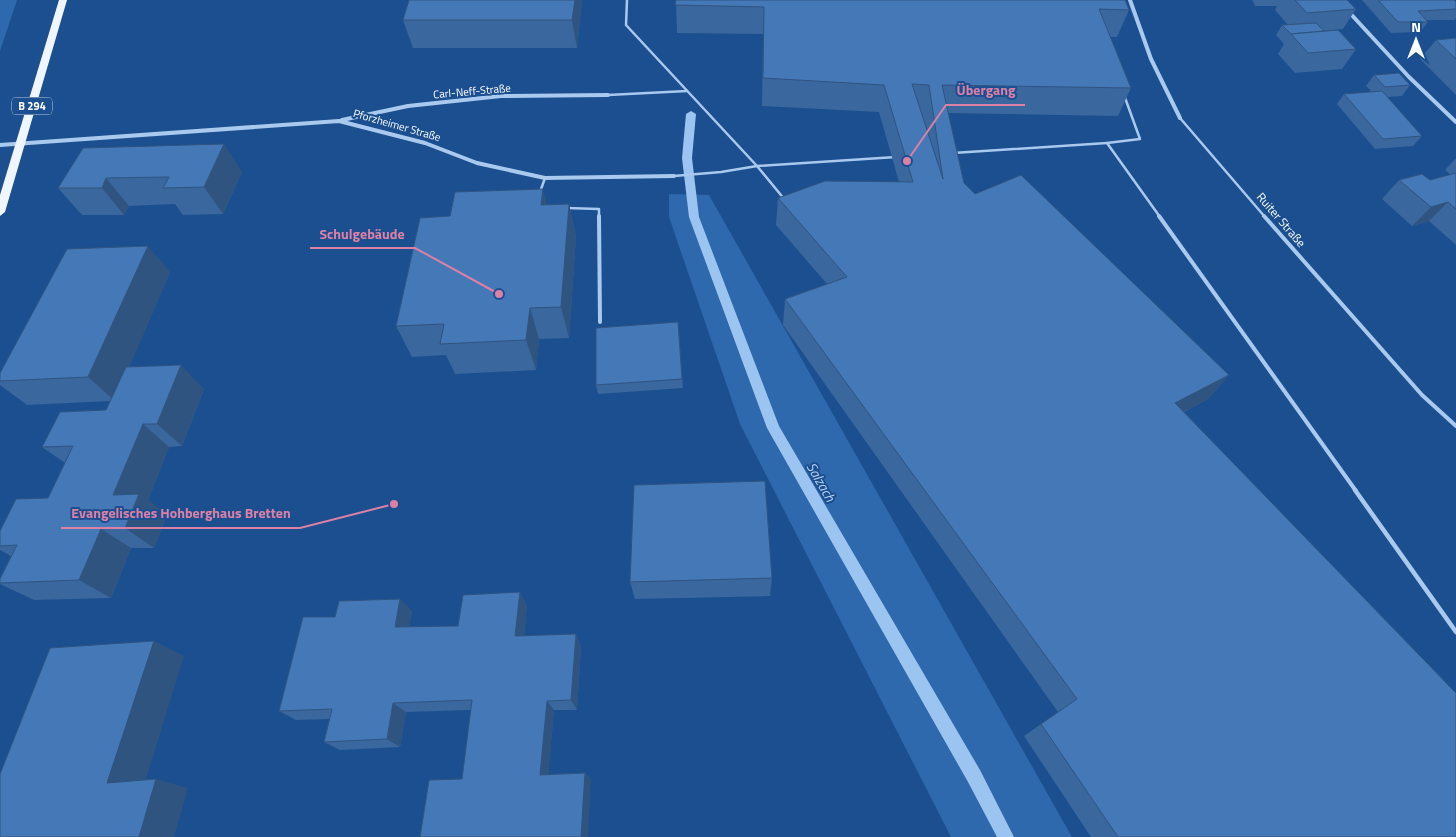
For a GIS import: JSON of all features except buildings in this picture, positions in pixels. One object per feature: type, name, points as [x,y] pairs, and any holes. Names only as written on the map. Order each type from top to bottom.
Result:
[{"type":"main road","name":"B 294","points":[[0,212],[63,0]]},
{"type":"street","name":"Ruiter Straße","points":[[1130,0],[1151,59],[1180,118]]},
{"type":"street","points":[[1344,7],[1410,77],[1456,122]]},
{"type":"street","name":"Carl-Neff-Straße","points":[[339,121],[408,106],[501,96],[608,95]]},
{"type":"street","name":"Pforzheimer Straße","points":[[0,145],[339,121],[425,143],[477,163],[545,178],[674,176]]},
{"type":"lane","points":[[627,0],[626,25],[757,166],[787,202]]},
{"type":"lane","points":[[608,95],[687,91]]},
{"type":"lane","points":[[952,153],[1107,143],[1140,139],[1123,93]]},
{"type":"lane","name":"Ruiter Straße","points":[[1180,118],[1214,160],[1422,395],[1456,426]]},
{"type":"lane","points":[[1107,143],[1456,632]]},
{"type":"lane","points":[[674,176],[721,172],[757,166],[903,156]]},
{"type":"lane","points":[[539,195],[545,178]]},
{"type":"lane","points":[[564,208],[598,209],[600,322]]},
{"type":"shaded area","points":[[0,0],[17,0],[0,51]]},
{"type":"shaded area","points":[[669,194],[709,195],[1072,837],[951,837],[740,424],[669,217]]},
{"type":"waterway","name":"Salzach","points":[[691,114],[687,158],[694,217],[773,428],[974,776],[1006,837]]},
{"type":"place","name":"Übergang","points":[[907,161]]},
{"type":"place","name":"Schulgebäude","points":[[499,294]]},
{"type":"place","name":"Evangelisches Hohberghaus Bretten","points":[[394,504]]}]
